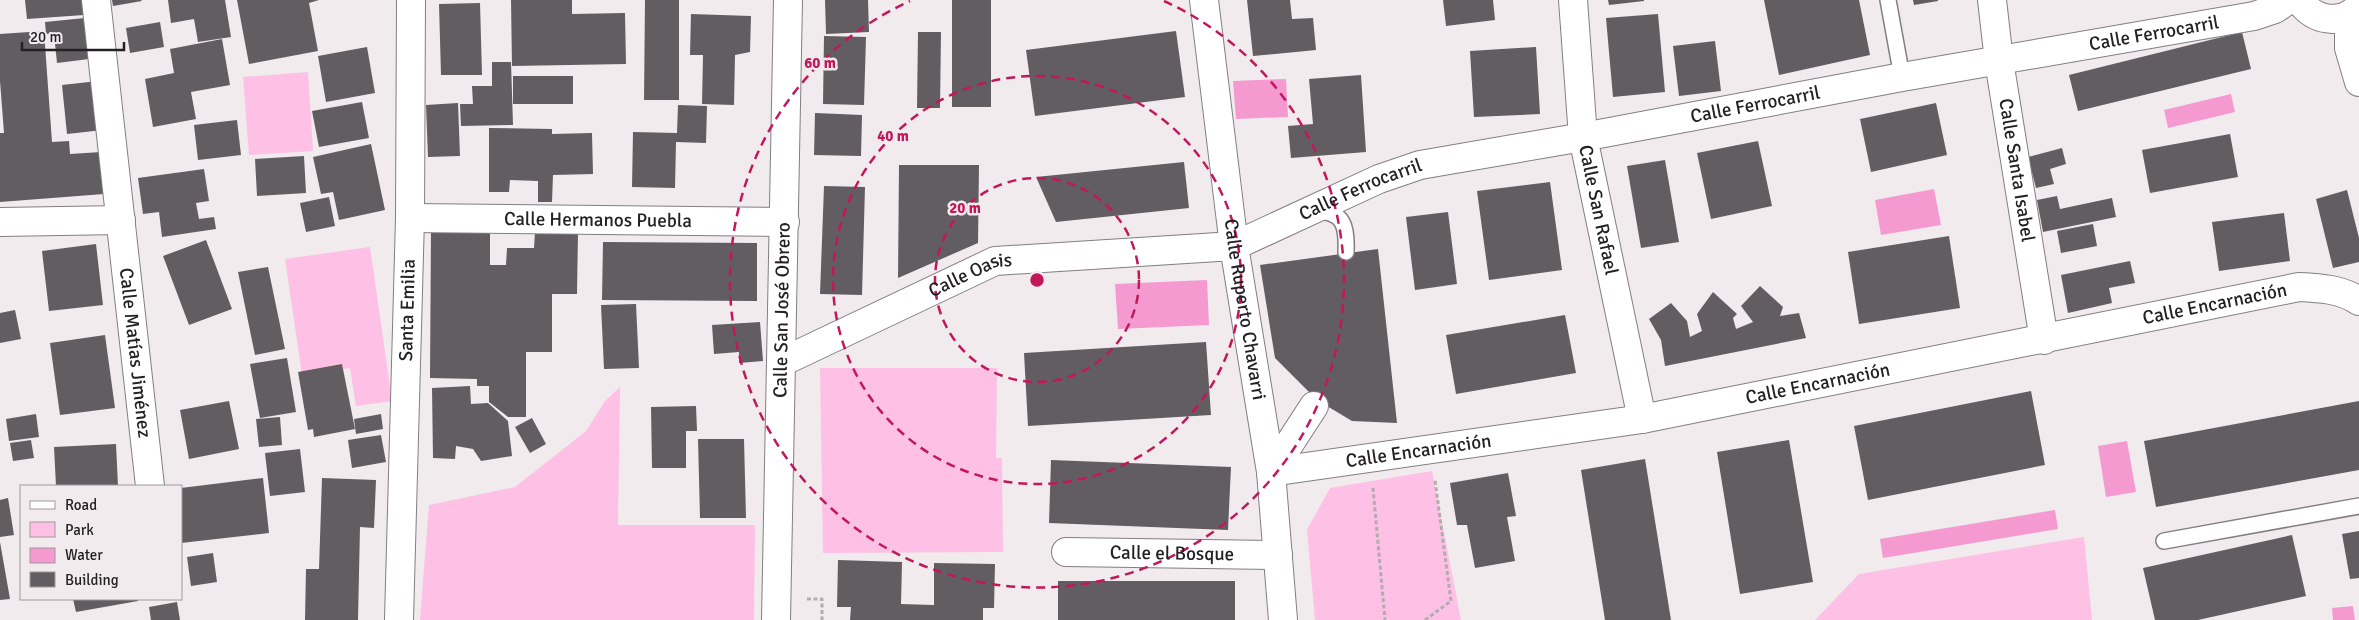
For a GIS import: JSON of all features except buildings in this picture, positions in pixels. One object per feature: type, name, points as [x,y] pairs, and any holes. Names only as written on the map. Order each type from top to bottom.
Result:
[{"type":"street","name":"Calle Matías Jiménez","points":[[96,0],[150,485]]},
{"type":"street","name":"Santa Emilia","points":[[399,620],[410,218],[411,0]]},
{"type":"street","name":"Calle San José Obrero","points":[[776,620],[788,0]]},
{"type":"street","name":"Calle Ruperto Chavarri","points":[[1204,0],[1234,246],[1271,472],[1283,620]]},
{"type":"street","name":"Calle San Rafael","points":[[1574,0],[1583,138],[1642,419]]},
{"type":"street","name":"Calle Santa Isabel","points":[[1992,0],[1999,61],[2044,340]]},
{"type":"street","name":"Calle Ferrocarril","points":[[1234,246],[1398,171],[1902,77],[2254,16],[2275,9],[2288,0]]},
{"type":"street","points":[[2299,0],[2306,10],[2316,16],[2339,19],[2354,11]]},
{"type":"street","points":[[2354,11],[2349,48],[2359,82]]},
{"type":"street","name":"Calle Hermanos Puebla","points":[[410,218],[785,222]]},
{"type":"street","points":[[0,222],[121,220]]},
{"type":"street","name":"Calle Oasis","points":[[782,362],[995,261],[1234,246]]},
{"type":"street","name":"Calle Encarnación","points":[[1271,472],[1642,419],[2044,340],[2299,287],[2326,288],[2352,296],[2359,301]]},
{"type":"street","points":[[1271,472],[1314,406]]},
{"type":"street","name":"Calle el Bosque","points":[[1066,552],[1278,555]]},
{"type":"lane","points":[[1888,0],[1902,77]]},
{"type":"lane","points":[[1307,211],[1328,211],[1338,216],[1346,230],[1346,252]]},
{"type":"lane","points":[[2164,541],[2359,506]]},
{"type":"path","points":[[1425,620],[1451,601],[1431,449]]},
{"type":"path","points":[[1370,458],[1385,620]]},
{"type":"path","points":[[806,599],[822,599],[822,620]]},
{"type":"green space","points":[[308,72],[313,151],[249,155],[243,77]]},
{"type":"green space","points":[[370,247],[392,401],[356,406],[350,368],[302,375],[285,259]]},
{"type":"green space","points":[[820,368],[997,368],[996,458],[1002,458],[1003,552],[823,553]]},
{"type":"green space","points":[[620,387],[618,525],[755,525],[754,620],[420,620],[429,505],[515,487],[586,431],[605,401]]},
{"type":"green space","points":[[1432,471],[1461,620],[1315,620],[1307,530],[1330,488]]},
{"type":"green space","points":[[2084,537],[2092,620],[1815,620],[1859,574]]},
{"type":"water","points":[[1286,79],[1288,117],[1236,119],[1233,81]]},
{"type":"water","points":[[2231,94],[2235,112],[2168,128],[2164,110]]},
{"type":"water","points":[[1934,189],[1941,225],[1881,235],[1875,200]]},
{"type":"water","points":[[1207,280],[1209,325],[1118,329],[1115,284]]},
{"type":"water","points":[[2127,441],[2136,492],[2106,497],[2098,446]]},
{"type":"water","points":[[2055,510],[2058,529],[1883,558],[1880,539]]},
{"type":"water","points":[[2353,606],[2355,620],[2333,620],[2332,608]]}]
